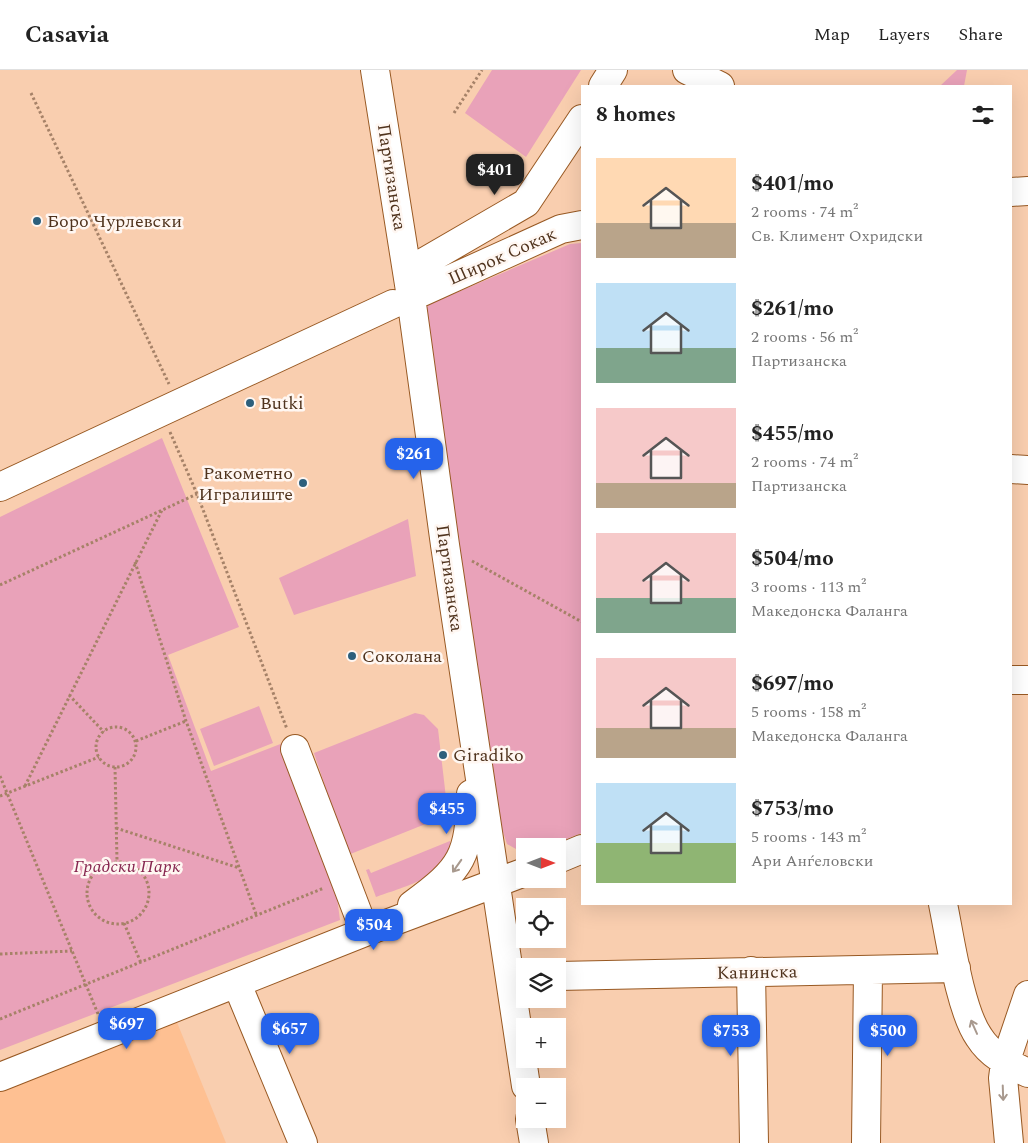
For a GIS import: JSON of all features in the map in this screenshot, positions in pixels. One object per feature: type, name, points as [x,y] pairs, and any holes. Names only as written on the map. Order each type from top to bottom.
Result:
[{"type":"street","name":"Партизанска","points":[[375,70],[415,282],[473,732],[496,884],[516,969]]},
{"type":"street","points":[[604,85],[613,70]]},
{"type":"street","points":[[687,70],[718,85]]},
{"type":"street","points":[[415,282],[526,203],[581,120]]},
{"type":"street","points":[[1012,192],[1028,191]]},
{"type":"street","name":"Широк Сокак","points":[[415,282],[561,230],[581,225]]},
{"type":"street","points":[[0,487],[393,304]]},
{"type":"street","points":[[1012,469],[1028,470]]},
{"type":"street","points":[[1012,680],[1028,680]]},
{"type":"street","points":[[376,928],[440,885],[462,858],[469,833],[473,732]]},
{"type":"street","points":[[295,749],[344,880],[376,928]]},
{"type":"street","points":[[566,856],[581,849]]},
{"type":"street","points":[[0,1077],[376,928],[516,876]]},
{"type":"street","points":[[943,905],[956,968],[972,1023],[979,1037],[1017,1068]]},
{"type":"street","name":"Канинска","points":[[566,976],[956,968]]},
{"type":"street","points":[[751,971],[754,1143]]},
{"type":"street","points":[[866,1143],[868,971]]},
{"type":"street","points":[[238,984],[303,1143]]},
{"type":"street","points":[[1009,1143],[1003,1078],[1017,1068],[1028,995]]},
{"type":"street","name":"Партизанска","points":[[520,1008],[525,1078]]},
{"type":"street","points":[[532,1128],[534,1143]]},
{"type":"path","points":[[454,113],[482,70]]},
{"type":"path","points":[[31,93],[170,407],[197,494],[295,749]]},
{"type":"path","points":[[0,585],[197,494]]},
{"type":"path","points":[[25,786],[162,510]]},
{"type":"path","points":[[472,560],[581,621]]},
{"type":"path","points":[[135,562],[186,721],[256,914]]},
{"type":"path","points":[[69,695],[104,732]]},
{"type":"path","points":[[136,741],[186,721]]},
{"type":"path","points":[[116,727],[123,728],[136,741],[137,748],[132,760],[122,767],[115,768],[102,762],[96,743],[104,732],[116,727]]},
{"type":"path","points":[[0,796],[99,756]]},
{"type":"path","points":[[115,768],[117,862]]},
{"type":"path","points":[[0,776],[107,1036]]},
{"type":"path","points":[[116,828],[240,869]]},
{"type":"path","points":[[117,862],[136,867],[148,884],[147,904],[134,919],[124,923],[104,921],[90,906],[87,896],[91,877],[98,869],[117,862]]},
{"type":"path","points":[[0,1019],[86,986],[256,914],[344,880]]},
{"type":"path","points":[[124,923],[140,963]]},
{"type":"path","points":[[0,954],[72,951]]},
{"type":"shaded area","points":[[172,1010],[226,1143],[0,1143],[0,1077]]},
{"type":"green space","points":[[492,70],[581,70],[526,157],[465,113]]},
{"type":"green space","points":[[957,70],[967,70],[964,85],[941,85]]},
{"type":"green space","points":[[581,243],[581,833],[566,839],[516,838],[516,849],[507,844],[497,814],[425,306],[570,244]]},
{"type":"green space","name":"Градски Парк","points":[[162,438],[239,627],[168,655],[211,771],[283,743],[334,875],[340,920],[0,1050],[0,517]]},
{"type":"green space","points":[[408,519],[416,576],[294,615],[279,578]]},
{"type":"green space","points":[[259,706],[273,743],[214,766],[200,729]]},
{"type":"green space","points":[[415,713],[424,715],[438,729],[448,815],[348,855],[314,753]]},
{"type":"green space","points":[[450,841],[449,853],[444,863],[435,871],[411,884],[376,897],[366,870],[369,869],[371,873]]},
{"type":"place","name":"Боро Чурлевски","points":[[37,221]]},
{"type":"place","name":"Butki","points":[[250,403]]},
{"type":"place","name":"Ракометно Игралиште","points":[[303,483]]},
{"type":"place","name":"Соколана","points":[[352,656]]},
{"type":"place","name":"Giradiko","points":[[443,755]]}]
